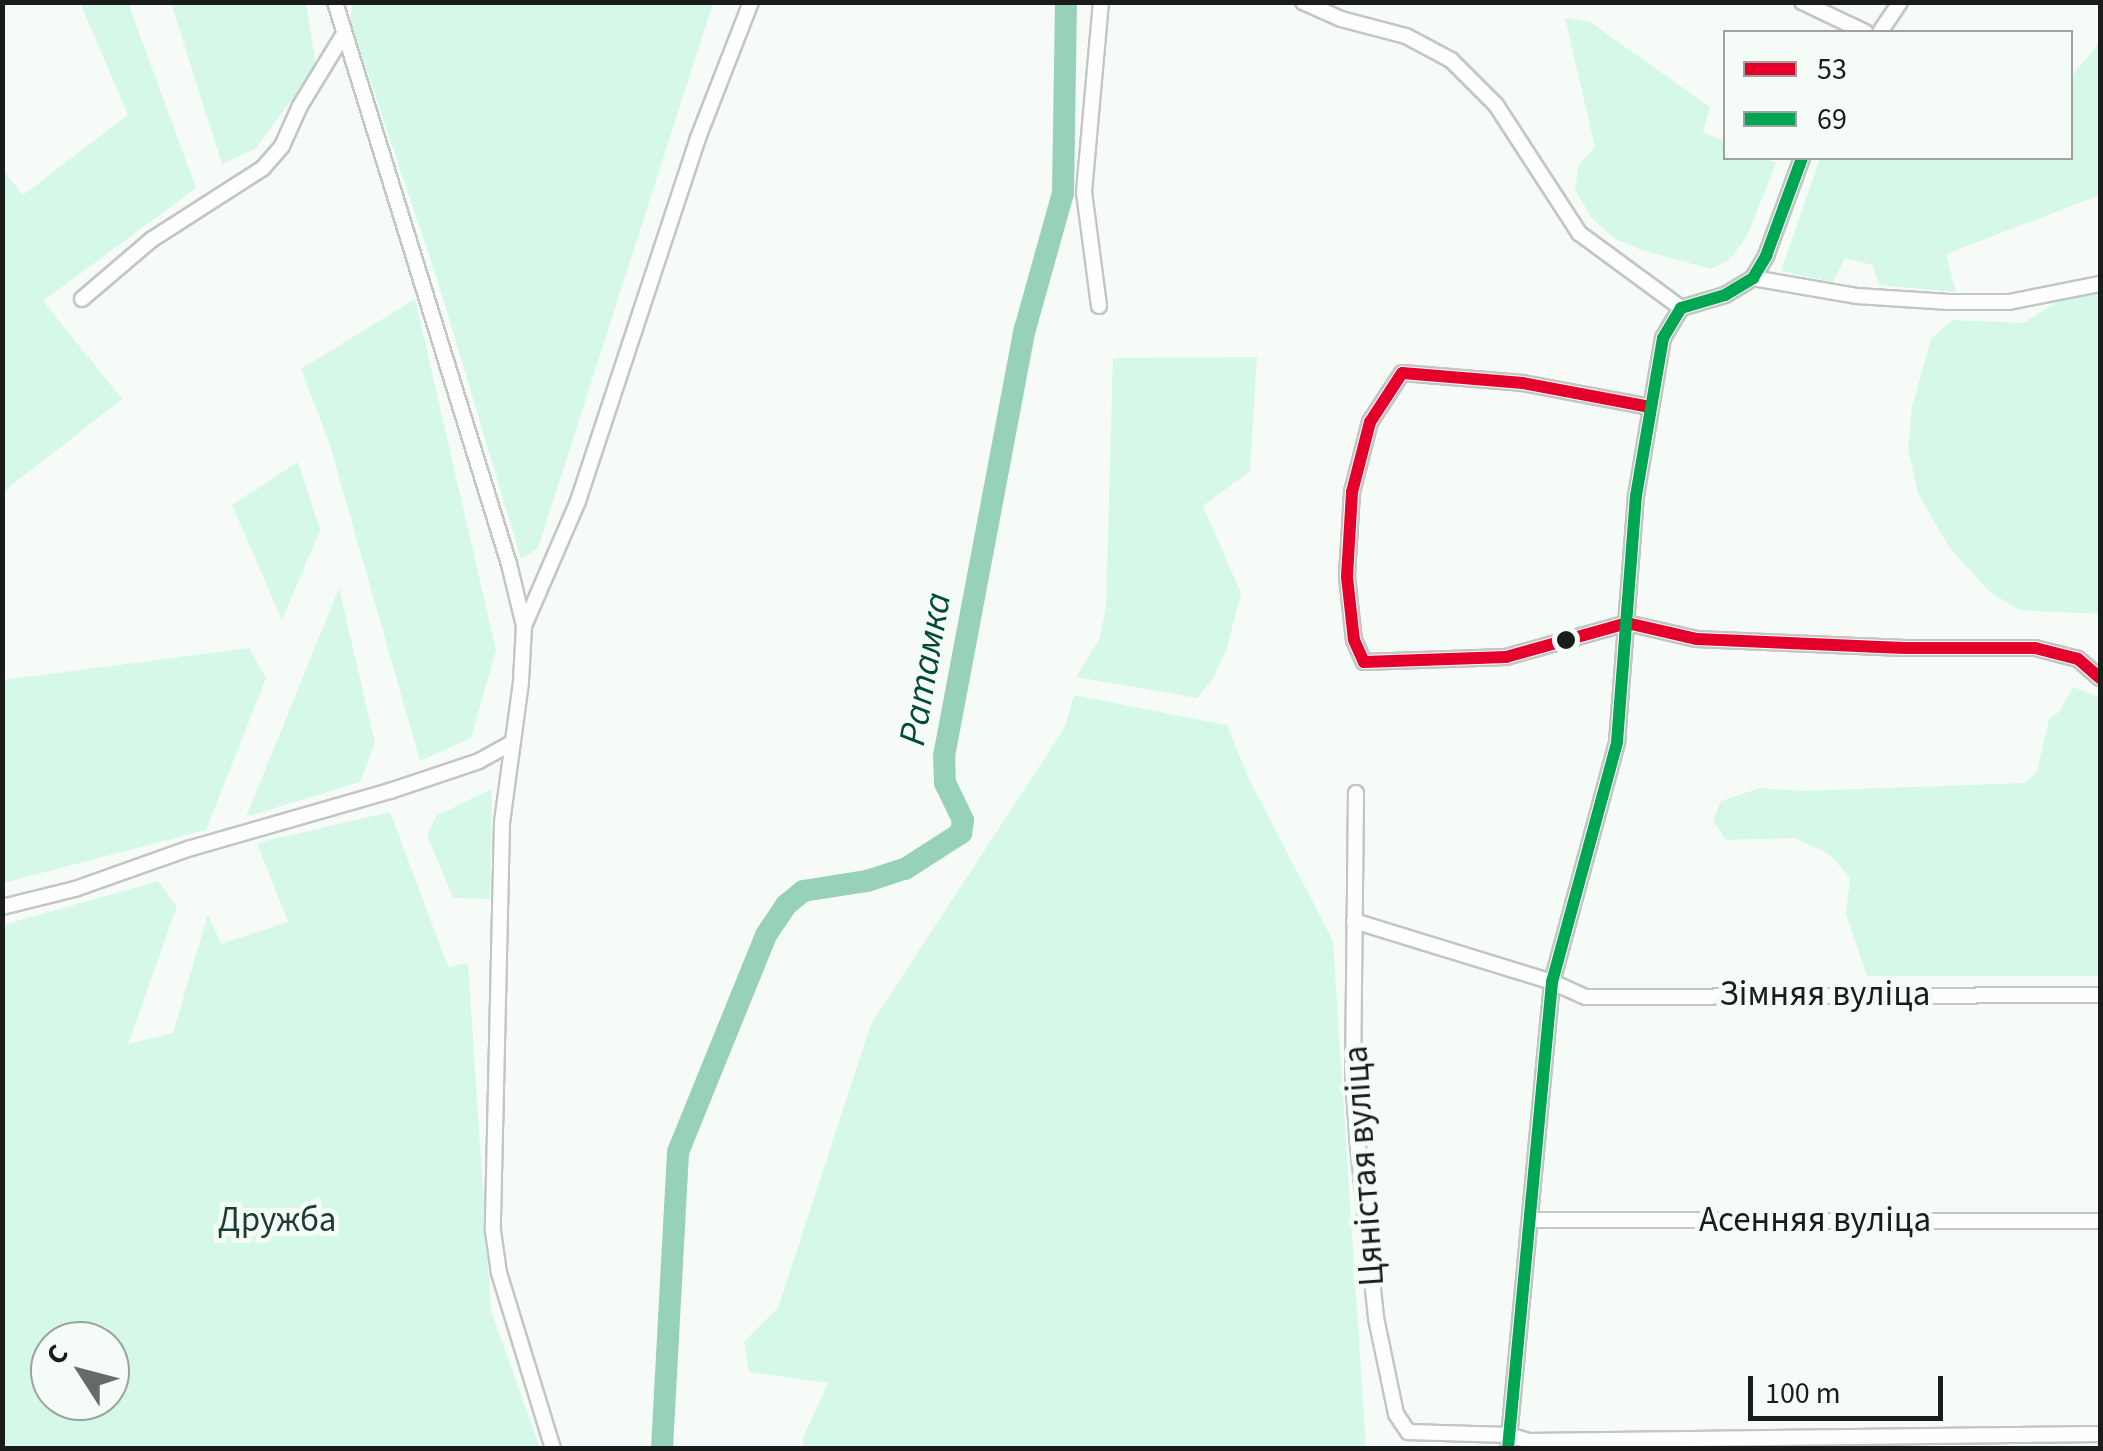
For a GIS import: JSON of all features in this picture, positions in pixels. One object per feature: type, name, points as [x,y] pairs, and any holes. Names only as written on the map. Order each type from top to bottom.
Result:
[{"type":"street","points":[[335,2],[342,37],[509,564],[524,626],[521,682],[502,824],[493,1231],[499,1273],[553,1448]]},
{"type":"street","points":[[524,626],[578,501],[698,138],[751,2]]},
{"type":"street","points":[[1098,306],[1084,192],[1101,2]]},
{"type":"street","points":[[1303,2],[1341,19],[1406,36],[1451,60],[1496,105],[1579,233],[1688,306]]},
{"type":"street","points":[[1802,2],[1860,30]]},
{"type":"street","points":[[1881,30],[1900,2]]},
{"type":"street","points":[[82,299],[151,240],[262,168],[282,146],[342,37]]},
{"type":"street","points":[[1801,160],[1766,256],[1753,278],[1725,295],[1688,306],[1663,338],[1636,496],[1617,742],[1552,982],[1508,1442],[2100,1434]]},
{"type":"street","points":[[1753,278],[1857,296],[1949,302],[2009,302],[2100,284]]},
{"type":"street","points":[[1650,406],[1524,383],[1402,373],[1370,422],[1352,492],[1347,577],[1354,640],[1364,662],[1506,657],[1626,623],[1697,639],[1905,648],[2036,648],[2078,659],[2100,678]]},
{"type":"street","points":[[2,907],[75,890],[191,848],[390,790],[479,761],[510,744]]},
{"type":"street","name":"Цяністая вуліца","points":[[1356,794],[1352,1078],[1376,1318],[1396,1414],[1408,1432],[1508,1442]]},
{"type":"street","name":"Зімняя вуліца","points":[[1354,921],[1552,982],[1586,997],[1808,993],[2100,995]]},
{"type":"street","name":"Асенняя вуліца","points":[[1530,1220],[2100,1221]]},
{"type":"green space","points":[[80,3],[128,3],[196,188],[43,301],[122,399],[3,492],[3,170],[23,195],[128,115]]},
{"type":"green space","points":[[171,3],[306,3],[316,67],[255,149],[222,164]]},
{"type":"green space","points":[[353,3],[713,3],[538,548],[521,559],[439,285],[350,20]]},
{"type":"green space","points":[[1565,18],[1590,22],[1710,107],[1703,132],[1723,141],[1723,160],[1776,163],[1746,238],[1730,259],[1711,269],[1615,239],[1592,218],[1575,190],[1579,164],[1595,147]]},
{"type":"green space","points":[[2100,42],[2100,195],[1946,254],[1956,292],[1879,285],[1873,265],[1845,258],[1833,282],[1781,271],[1819,160],[2073,160],[2073,75]]},
{"type":"green space","points":[[2100,284],[2100,614],[2019,610],[1989,591],[1949,547],[1918,493],[1908,449],[1912,407],[1931,339],[1952,320],[2023,323],[2080,288]]},
{"type":"green space","points":[[415,299],[496,650],[471,738],[420,761],[329,442],[301,369]]},
{"type":"green space","points":[[1257,357],[1250,471],[1203,506],[1241,593],[1226,651],[1212,680],[1197,698],[1076,677],[1100,638],[1106,606],[1113,358]]},
{"type":"green space","points":[[298,462],[320,530],[282,620],[232,505]]},
{"type":"green space","points":[[339,588],[375,743],[360,782],[246,817]]},
{"type":"green space","points":[[249,648],[266,678],[206,830],[3,883],[3,680]]},
{"type":"green space","points":[[2073,687],[2100,697],[2100,976],[1867,976],[1846,914],[1850,877],[1829,854],[1795,838],[1726,840],[1713,821],[1721,801],[1760,788],[1802,791],[2025,783],[2037,772],[2049,719],[2059,712]]},
{"type":"green space","points":[[1074,695],[1227,725],[1249,779],[1333,941],[1366,1448],[803,1448],[803,1438],[828,1383],[749,1372],[744,1342],[778,1308],[871,1024],[1065,727]]},
{"type":"green space","points":[[492,789],[490,899],[453,898],[427,835],[436,816]]},
{"type":"green space","name":"Дружба","points":[[390,812],[448,967],[468,963],[491,1311],[540,1448],[3,1448],[3,925],[158,881],[177,906],[128,1044],[173,1033],[208,914],[221,944],[288,922],[257,843]]},
{"type":"waterway","name":"Ратамка","points":[[662,1448],[678,1152],[766,935],[786,905],[803,891],[867,881],[905,869],[961,833],[963,820],[945,783],[944,756],[1025,329],[1063,193],[1066,2]]},
{"type":"transit line","name":"69","points":[[1508,1448],[1552,982],[1617,742],[1636,496],[1663,338],[1681,308],[1725,295],[1753,278],[1766,256],[1801,160]]},
{"type":"transit line","name":"53","points":[[1650,407],[1523,383],[1402,373],[1370,422],[1352,492],[1347,577],[1354,640],[1364,662],[1506,657],[1627,623],[1697,639],[1905,648],[2035,648],[2078,659],[2100,678]]}]
